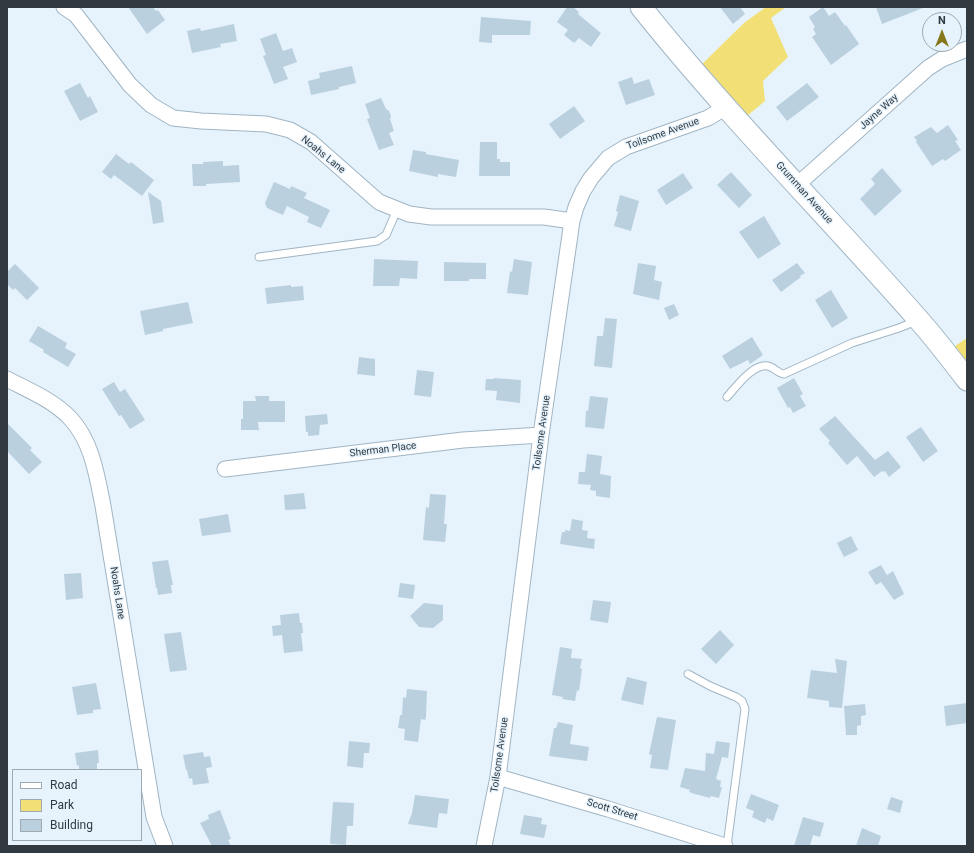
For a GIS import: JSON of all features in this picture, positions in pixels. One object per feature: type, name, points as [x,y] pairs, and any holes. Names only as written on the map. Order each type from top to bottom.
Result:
[{"type":"street","name":"Noahs Lane","points":[[64,7],[76,15],[130,85],[151,105],[173,118],[266,124],[290,130],[311,142],[379,202],[409,214],[431,217],[544,217],[572,221]]},
{"type":"street","name":"Grumman Avenue","points":[[641,7],[684,60],[726,108],[918,320],[967,380]]},
{"type":"street","name":"Jayne Way","points":[[797,185],[928,68],[942,59],[967,48]]},
{"type":"street","name":"Toilsome Avenue","points":[[484,846],[498,776],[541,435],[572,221],[576,207],[583,191],[599,168],[612,155],[626,147],[708,118],[726,108]]},
{"type":"street","name":"Noahs Lane","points":[[7,379],[55,405],[70,418],[81,432],[94,465],[103,506],[117,599],[154,817],[165,846]]},
{"type":"street","name":"Sherman Place","points":[[225,469],[463,440],[541,435]]},
{"type":"street","name":"Scott Street","points":[[498,776],[726,846]]},
{"type":"lane","points":[[259,257],[377,241],[386,235],[397,210]]},
{"type":"lane","points":[[727,397],[755,368],[761,366],[771,366],[776,372],[784,374],[852,343],[899,328],[918,320]]},
{"type":"lane","points":[[688,674],[710,686],[736,697],[742,701],[745,708],[726,846]]},
{"type":"green space","points":[[766,7],[786,7],[771,18],[788,57],[763,81],[765,101],[740,122],[700,66],[744,23]]},
{"type":"green space","points":[[967,338],[967,362],[955,346]]},
{"type":"building","points":[[128,7],[153,7],[156,11],[158,10],[165,20],[147,34]]},
{"type":"building","points":[[567,7],[573,7],[579,12],[578,14],[601,33],[591,47],[579,38],[574,43],[564,35],[568,30],[557,22]]},
{"type":"building","points":[[720,7],[740,7],[745,14],[733,24]]},
{"type":"building","points":[[823,7],[829,16],[835,12],[859,44],[831,65],[812,37],[816,34],[813,29],[815,27],[809,17]]},
{"type":"building","points":[[876,7],[922,7],[923,8],[882,24]]},
{"type":"building","points":[[481,17],[531,21],[530,35],[492,35],[492,43],[479,42]]},
{"type":"building","points":[[234,24],[237,41],[220,44],[221,47],[192,53],[187,31],[200,28],[201,31]]},
{"type":"building","points":[[276,33],[283,51],[292,48],[297,62],[283,67],[288,79],[274,84],[263,56],[266,55],[260,39]]},
{"type":"building","points":[[352,66],[356,83],[339,87],[339,89],[311,95],[308,81],[320,78],[319,73]]},
{"type":"building","points":[[632,77],[634,84],[649,79],[655,95],[626,105],[618,82]]},
{"type":"building","points":[[80,83],[88,98],[90,96],[98,112],[80,121],[64,91]]},
{"type":"building","points":[[807,83],[819,97],[787,121],[776,107]]},
{"type":"building","points":[[381,98],[391,116],[390,119],[394,131],[389,133],[394,145],[379,150],[367,119],[370,118],[365,104]]},
{"type":"building","points":[[574,106],[585,121],[560,139],[549,124]]},
{"type":"building","points":[[948,125],[958,140],[955,141],[961,150],[945,161],[943,159],[932,166],[914,137],[931,127],[937,133]]},
{"type":"building","points":[[480,142],[497,142],[497,159],[500,159],[500,162],[510,162],[510,176],[479,176]]},
{"type":"building","points":[[413,150],[459,160],[456,177],[438,174],[438,177],[409,171]]},
{"type":"building","points":[[116,154],[129,164],[131,162],[154,180],[142,196],[114,175],[111,179],[102,172]]},
{"type":"building","points":[[223,161],[223,166],[239,165],[240,182],[193,186],[192,164]]},
{"type":"building","points":[[882,168],[902,191],[875,216],[860,199],[875,184],[871,179]]},
{"type":"building","points":[[731,172],[752,195],[739,208],[717,185]]},
{"type":"building","points":[[683,173],[693,188],[666,205],[657,190]]},
{"type":"building","points":[[274,182],[290,189],[291,186],[307,193],[304,198],[330,210],[321,228],[307,222],[309,217],[287,206],[283,215],[267,208],[265,203]]},
{"type":"building","points":[[148,192],[161,201],[164,222],[153,224]]},
{"type":"building","points":[[620,195],[639,201],[631,231],[614,226],[618,212],[616,211]]},
{"type":"building","points":[[764,216],[781,244],[758,259],[739,232]]},
{"type":"building","points":[[374,259],[418,261],[417,279],[400,278],[399,286],[373,286]]},
{"type":"building","points":[[514,259],[532,262],[528,295],[507,293],[510,271],[512,272]]},
{"type":"building","points":[[444,262],[486,263],[486,279],[444,281]]},
{"type":"building","points":[[638,263],[656,266],[654,280],[662,282],[659,300],[633,294]]},
{"type":"building","points":[[797,263],[805,273],[781,292],[772,280]]},
{"type":"building","points":[[15,264],[39,288],[27,300],[15,288],[13,290],[7,284],[7,272]]},
{"type":"building","points":[[291,285],[291,287],[303,286],[304,300],[267,304],[265,288]]},
{"type":"building","points":[[831,290],[848,318],[832,328],[815,300]]},
{"type":"building","points":[[188,302],[193,323],[163,329],[163,331],[145,335],[140,311]]},
{"type":"building","points":[[674,304],[679,315],[669,320],[664,308]]},
{"type":"building","points":[[605,318],[617,319],[612,368],[594,366],[597,336],[603,336]]},
{"type":"building","points":[[38,326],[67,343],[65,348],[76,354],[68,367],[43,352],[44,350],[29,341]]},
{"type":"building","points":[[752,337],[763,355],[750,364],[748,360],[730,369],[722,356]]},
{"type":"building","points":[[359,357],[375,359],[375,376],[357,374]]},
{"type":"building","points":[[417,370],[434,372],[431,397],[414,395]]},
{"type":"building","points":[[494,378],[521,380],[520,403],[496,400],[497,391],[485,390],[486,379]]},
{"type":"building","points":[[794,378],[803,394],[800,396],[806,406],[793,413],[790,407],[788,408],[777,388]]},
{"type":"building","points":[[114,382],[120,392],[125,389],[145,420],[130,429],[121,415],[119,416],[102,389]]},
{"type":"building","points":[[255,396],[269,396],[269,401],[285,401],[285,422],[258,422],[259,430],[241,430],[241,419],[243,419],[243,401],[256,401]]},
{"type":"building","points":[[590,396],[608,398],[604,429],[585,427],[586,411],[588,411]]},
{"type":"building","points":[[327,414],[328,424],[320,425],[319,435],[308,436],[308,432],[306,432],[305,416]]},
{"type":"building","points":[[835,416],[875,460],[888,451],[901,467],[889,477],[885,471],[882,471],[874,477],[857,456],[847,465],[828,443],[830,441],[819,429]]},
{"type":"building","points":[[7,423],[32,448],[30,450],[42,462],[29,474],[7,451]]},
{"type":"building","points":[[921,427],[938,451],[923,462],[906,437]]},
{"type":"building","points":[[587,454],[602,456],[600,474],[611,476],[610,498],[596,496],[596,491],[590,490],[591,485],[578,484],[579,472],[585,472]]},
{"type":"building","points":[[304,493],[306,509],[285,510],[284,495]]},
{"type":"building","points":[[430,494],[446,495],[444,524],[447,524],[445,542],[423,540],[426,507],[429,508]]},
{"type":"building","points":[[228,514],[231,532],[202,536],[199,519]]},
{"type":"building","points":[[572,519],[583,521],[582,530],[588,531],[587,538],[595,539],[594,549],[560,544],[562,532],[565,532],[565,530],[570,531]]},
{"type":"building","points":[[851,536],[858,550],[844,557],[837,543]]},
{"type":"building","points":[[168,560],[173,585],[171,585],[172,593],[158,595],[152,562]]},
{"type":"building","points":[[881,565],[887,575],[893,571],[904,594],[894,600],[881,582],[876,585],[868,572]]},
{"type":"building","points":[[81,573],[83,598],[66,600],[64,574]]},
{"type":"building","points":[[400,583],[415,585],[413,599],[398,597]]},
{"type":"building","points":[[593,600],[611,602],[608,623],[590,620]]},
{"type":"building","points":[[424,603],[443,605],[443,620],[433,628],[419,627],[410,616]]},
{"type":"building","points":[[299,613],[300,623],[302,623],[303,633],[301,633],[303,651],[284,653],[282,635],[273,636],[272,626],[281,625],[280,615]]},
{"type":"building","points":[[720,630],[734,645],[716,664],[701,649]]},
{"type":"building","points":[[181,632],[187,670],[170,672],[164,634]]},
{"type":"building","points":[[560,647],[572,649],[571,658],[582,659],[579,691],[577,690],[575,701],[562,699],[563,697],[552,695]]},
{"type":"building","points":[[835,659],[847,661],[842,708],[829,707],[829,701],[807,698],[811,670],[837,673]]},
{"type":"building","points":[[627,677],[647,682],[643,705],[621,700]]},
{"type":"building","points":[[96,683],[101,709],[93,710],[93,713],[77,715],[72,687]]},
{"type":"building","points":[[407,689],[427,691],[426,717],[425,720],[421,719],[418,742],[404,740],[405,729],[398,728],[400,715],[402,715],[403,697],[406,698]]},
{"type":"building","points":[[967,703],[967,723],[946,726],[944,706]]},
{"type":"building","points":[[865,704],[866,715],[861,716],[861,725],[857,726],[857,735],[846,735],[844,706]]},
{"type":"building","points":[[657,717],[676,720],[668,770],[650,768],[652,755],[649,754]]},
{"type":"building","points":[[558,722],[573,725],[570,744],[589,747],[587,761],[549,756],[554,728],[556,728]]},
{"type":"building","points":[[349,741],[370,743],[369,753],[364,753],[363,768],[347,766]]},
{"type":"building","points":[[716,741],[730,743],[728,758],[722,757],[716,779],[721,781],[720,787],[722,787],[719,798],[711,796],[710,798],[695,794],[689,792],[690,790],[680,787],[685,768],[705,771],[706,753],[714,754]]},
{"type":"building","points":[[98,750],[99,763],[97,763],[97,769],[79,769],[79,765],[77,766],[75,753]]},
{"type":"building","points":[[203,752],[204,757],[210,756],[212,767],[206,768],[209,783],[193,785],[192,778],[189,779],[186,770],[183,755]]},
{"type":"building","points":[[751,794],[779,805],[773,821],[767,818],[765,823],[752,817],[754,811],[746,808]]},
{"type":"building","points":[[415,795],[449,799],[447,814],[439,813],[437,828],[408,824],[412,813]]},
{"type":"building","points":[[891,797],[903,801],[900,813],[887,809]]},
{"type":"building","points":[[333,802],[354,803],[353,826],[347,826],[346,845],[330,843]]},
{"type":"building","points":[[220,810],[231,839],[228,840],[231,846],[212,846],[200,823],[209,819],[208,815]]},
{"type":"building","points":[[524,815],[542,818],[541,824],[547,825],[544,838],[520,834]]},
{"type":"building","points":[[803,817],[824,823],[820,837],[813,835],[810,846],[794,846]]},
{"type":"building","points":[[862,828],[881,836],[878,846],[856,846]]}]
